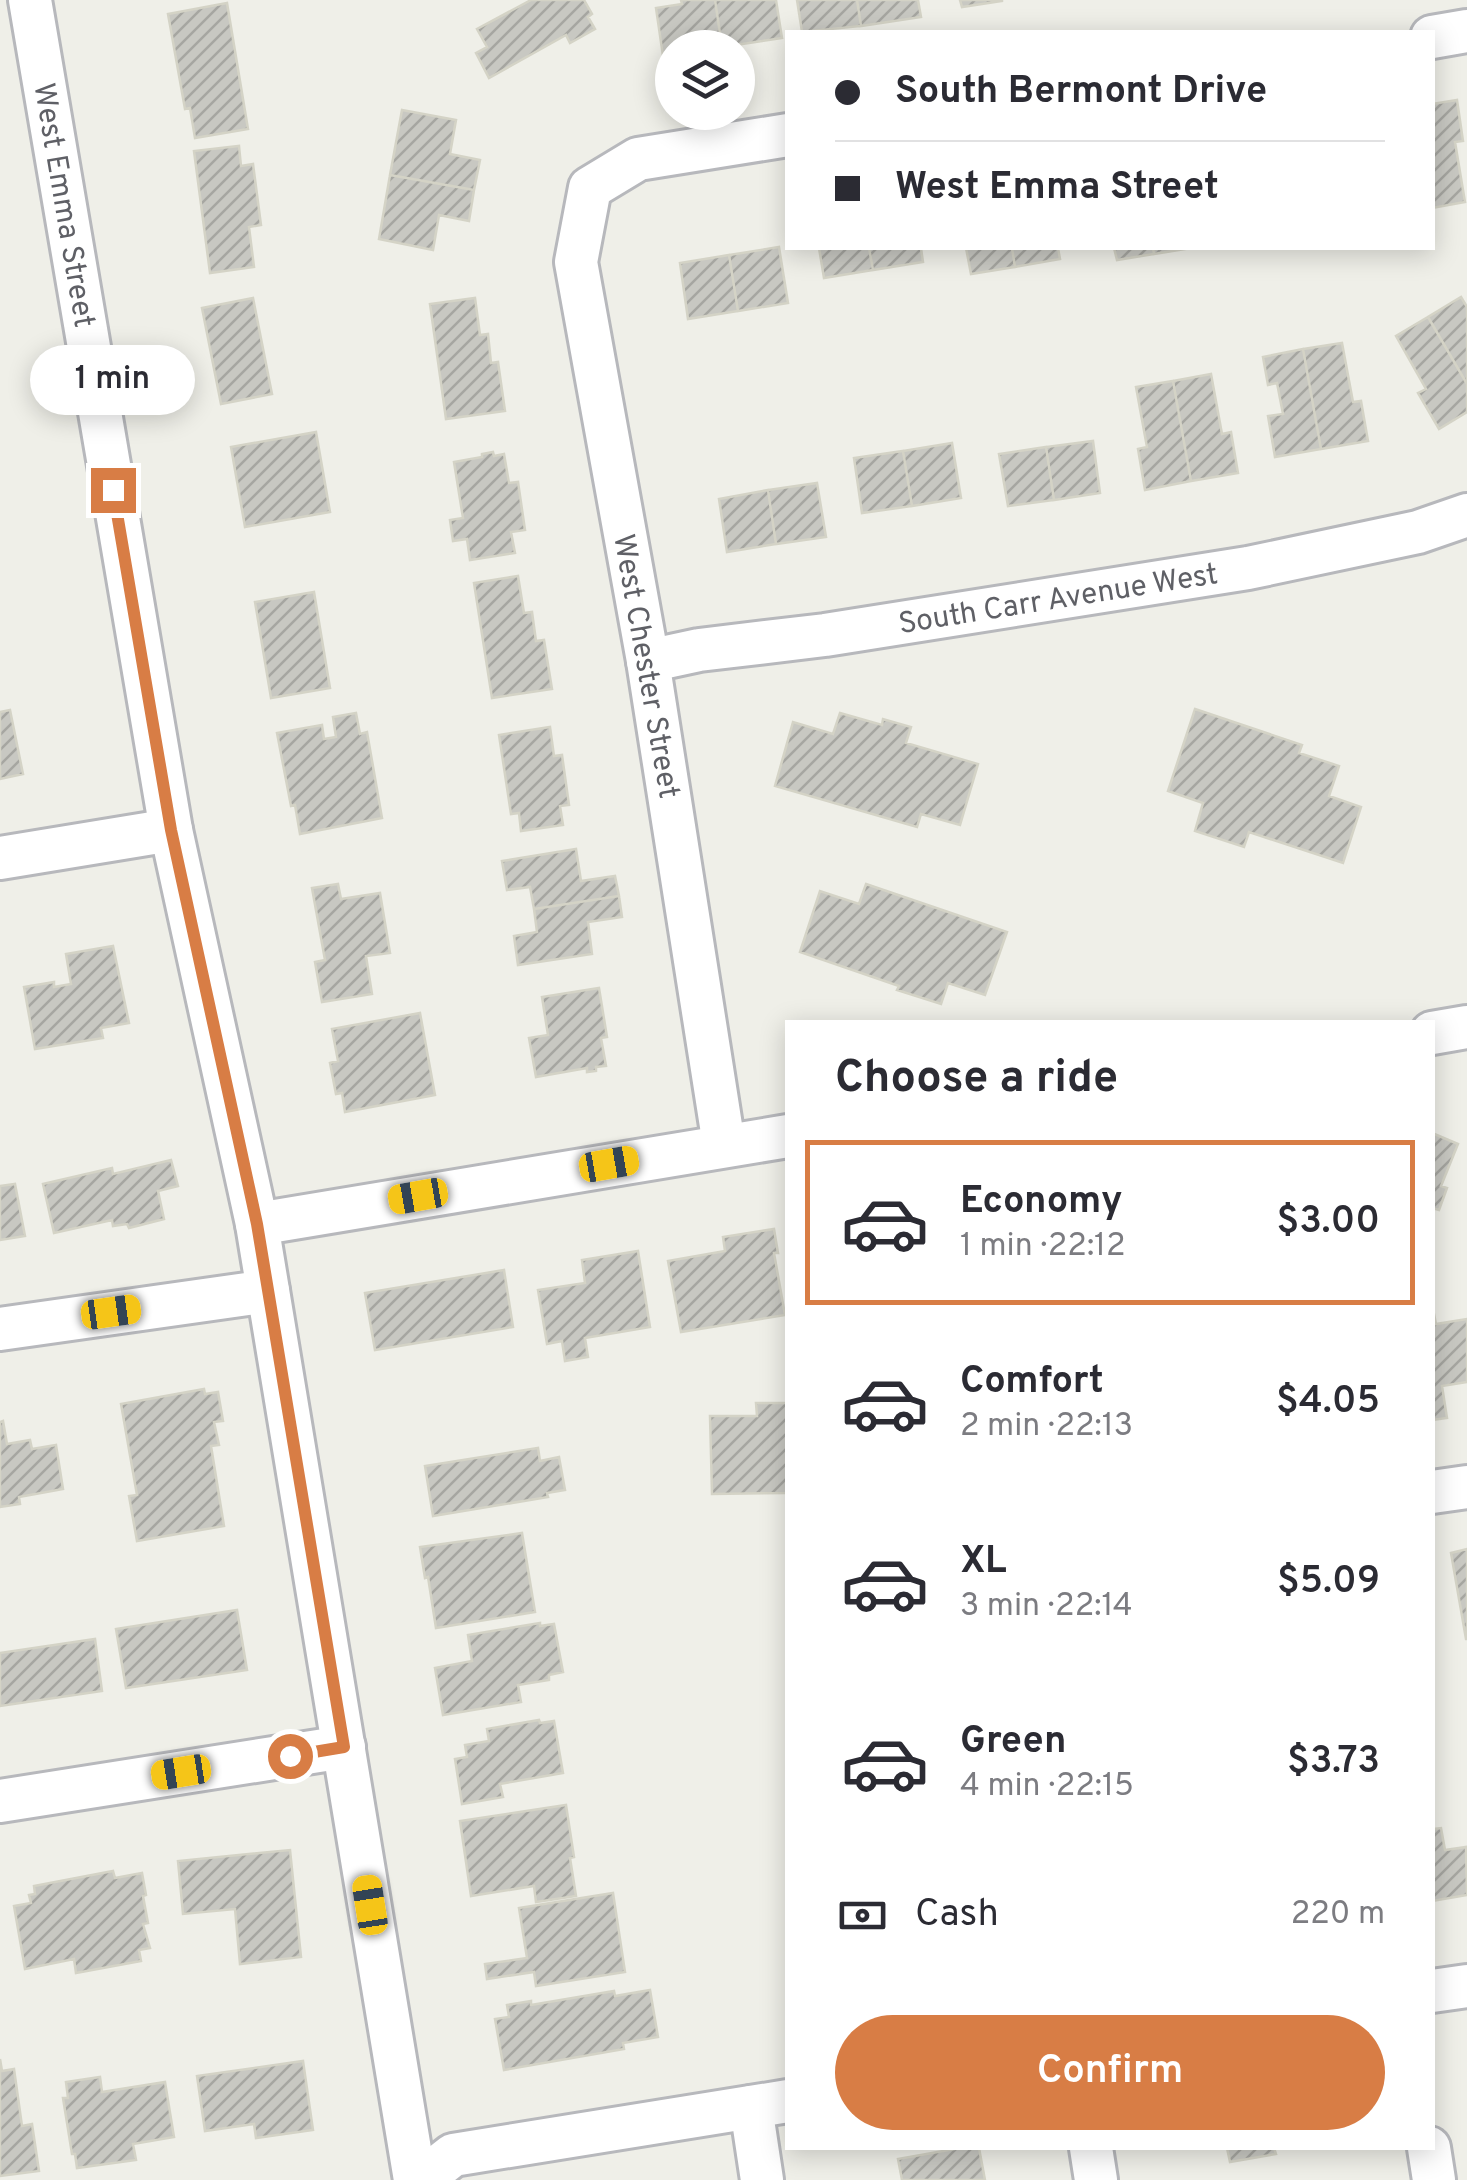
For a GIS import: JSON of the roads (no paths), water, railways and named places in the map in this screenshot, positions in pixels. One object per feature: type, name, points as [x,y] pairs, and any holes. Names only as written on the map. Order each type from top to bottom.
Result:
[{"type":"street","name":"West Emma Street","points":[[30,0],[171,830],[257,1224],[418,2180]]},
{"type":"street","points":[[1435,37],[1467,32]]},
{"type":"street","name":"West Chester Street","points":[[724,1145],[648,661],[576,262],[590,188],[638,159],[785,135]]},
{"type":"street","name":"South Carr Avenue West","points":[[648,661],[698,650],[825,635],[1248,568],[1418,532],[1467,515]]},
{"type":"street","points":[[0,858],[171,830]]},
{"type":"street","points":[[1435,1032],[1467,1027]]},
{"type":"street","points":[[257,1224],[785,1136]]},
{"type":"street","points":[[0,1329],[268,1291]]},
{"type":"street","points":[[1435,1492],[1467,1487]]},
{"type":"street","points":[[0,1801],[344,1747]]},
{"type":"street","points":[[1435,1991],[1467,1986]]},
{"type":"street","points":[[418,2180],[453,2154],[769,2104],[762,2180]]},
{"type":"street","points":[[1091,2150],[1096,2180]]},
{"type":"street","points":[[1429,2150],[1434,2180]]}]
